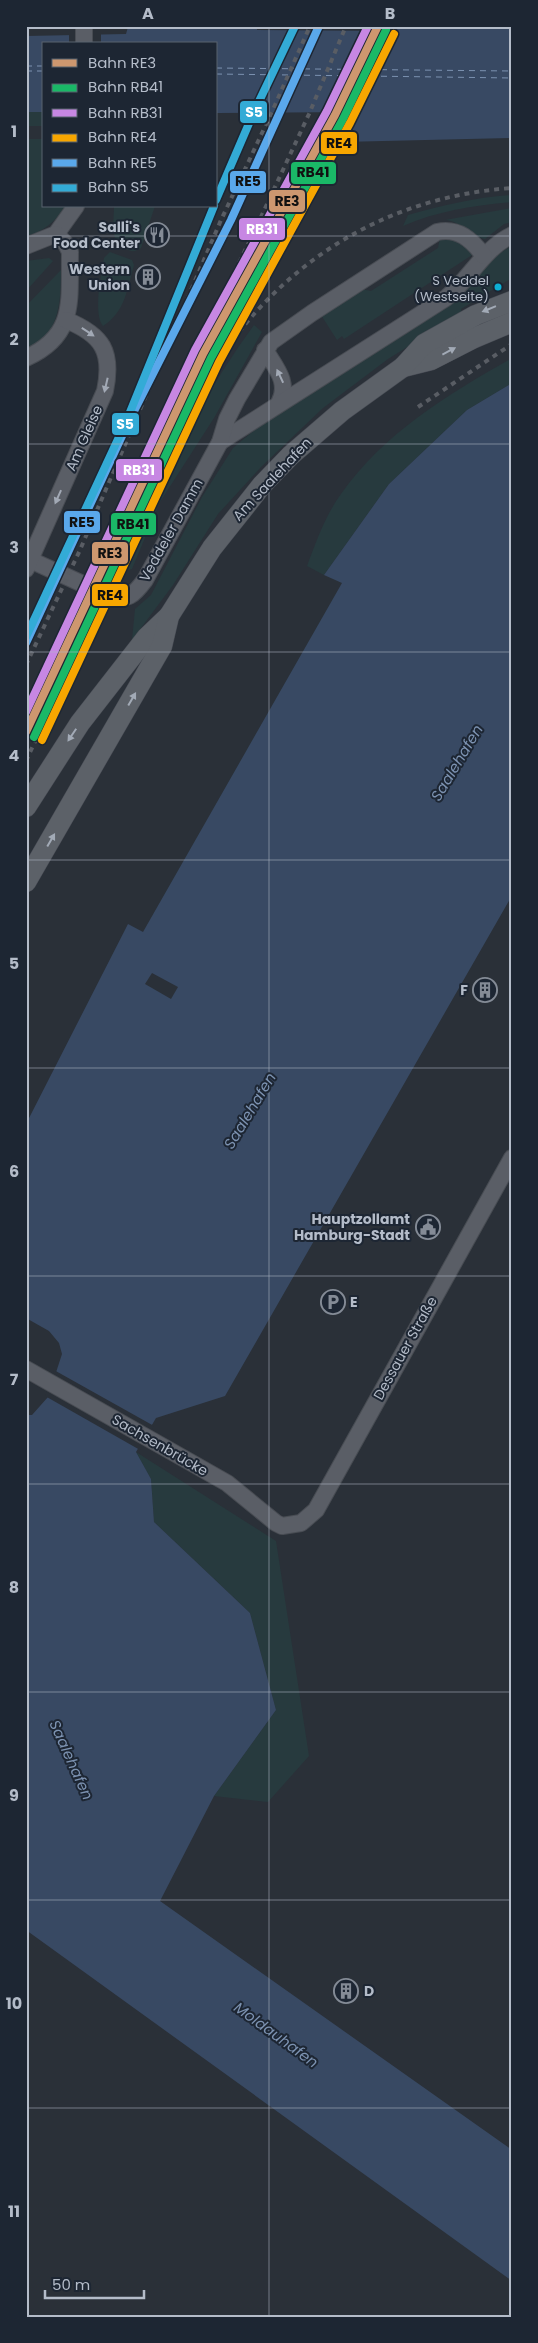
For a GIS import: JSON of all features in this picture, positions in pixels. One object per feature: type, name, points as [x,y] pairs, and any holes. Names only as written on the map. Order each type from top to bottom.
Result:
[{"type":"main road","name":"Am Saalehafen","points":[[26,807],[80,723],[147,636],[169,616],[212,548],[262,486],[317,431],[403,367],[424,344],[476,315],[512,301]]},
{"type":"main road","name":"Am Saalehafen","points":[[403,367],[431,360],[474,338],[512,322]]},
{"type":"main road","name":"Am Saalehafen","points":[[26,882],[162,646],[169,616]]},
{"type":"street","points":[[26,246],[56,234],[75,208]]},
{"type":"street","name":"Veddeler Damm","points":[[28,562],[109,596],[121,599],[131,596],[145,580],[220,442],[237,398],[265,350],[281,334],[437,232],[452,230],[462,234],[474,242],[484,256]]},
{"type":"street","points":[[26,358],[55,339],[66,320],[69,306],[70,252],[66,244],[56,234]]},
{"type":"street","name":"Veddeler Damm","points":[[220,442],[446,298],[458,288],[484,256],[499,242],[512,235]]},
{"type":"street","name":"Am Gleise","points":[[28,562],[105,391],[109,373],[105,348],[102,342],[84,329],[66,320]]},
{"type":"street","points":[[265,350],[282,377],[284,391],[279,404]]},
{"type":"street","name":"Dessauer Straße","points":[[288,1526],[301,1523],[316,1510],[512,1158]]},
{"type":"street","name":"Sachsenbrücke","points":[[26,1369],[227,1484],[276,1523],[288,1526]]},
{"type":"green space","points":[[26,112],[42,112],[42,126],[26,126]]},
{"type":"green space","points":[[26,139],[42,139],[42,208],[64,208],[58,217],[48,225],[26,237]]},
{"type":"green space","points":[[512,195],[512,202],[456,210],[429,216],[403,226],[408,215],[472,200]]},
{"type":"green space","points":[[114,208],[154,208],[141,248],[135,251],[130,251],[117,242],[113,225]]},
{"type":"green space","points":[[512,208],[512,222],[504,224],[485,239],[456,223],[445,220]]},
{"type":"green space","points":[[440,238],[459,242],[472,255],[344,339],[342,336],[337,340],[321,315],[361,289],[371,291],[438,248]]},
{"type":"green space","points":[[512,246],[512,278],[461,309],[462,313],[388,359],[323,408],[261,467],[218,514],[173,585],[132,640],[135,609],[151,595],[202,497],[233,448],[258,427],[458,298],[489,263]]},
{"type":"green space","points":[[110,252],[132,260],[134,265],[121,307],[103,326],[100,320],[98,303],[104,258]]},
{"type":"green space","points":[[49,258],[53,261],[26,291],[26,261]]},
{"type":"green space","points":[[61,270],[59,306],[52,328],[37,345],[26,351],[26,306]]},
{"type":"green space","points":[[254,325],[262,332],[214,418],[160,502],[132,569],[125,571],[121,569],[181,443],[215,383]]},
{"type":"green space","points":[[512,358],[512,383],[467,410],[389,484],[324,575],[307,566],[321,529],[335,502],[358,472],[377,452],[397,434],[441,401]]},
{"type":"green space","points":[[136,1452],[276,1541],[309,1756],[268,1802],[214,1796],[276,1710],[250,1613],[154,1522],[151,1479]]},
{"type":"water","points":[[172,26],[257,26],[257,30],[392,31],[395,26],[512,26],[512,138],[341,142],[352,112],[218,113],[218,42],[42,42],[42,112],[26,112],[26,36],[126,34],[128,27],[172,29]]},
{"type":"water","points":[[512,383],[512,899],[510,899],[225,1396],[156,1418],[136,1452],[151,1479],[154,1522],[250,1613],[276,1710],[214,1796],[160,1901],[512,2150],[512,2281],[26,1930],[26,1415],[32,1415],[48,1397],[62,1354],[59,1343],[49,1331],[26,1318],[26,1124],[128,924],[143,932],[342,583],[324,575],[389,484],[467,410]]},
{"type":"pier","points":[[69,32],[101,32],[101,42],[69,42]]},
{"type":"pier","points":[[152,973],[178,987],[171,999],[145,984]]},
{"type":"pier","points":[[54,1370],[154,1426],[140,1450],[45,1396]]},
{"type":"ferry route","points":[[26,66],[42,66]]},
{"type":"ferry route","points":[[218,68],[512,71]]},
{"type":"ferry route","points":[[26,71],[42,71]]},
{"type":"ferry route","points":[[218,74],[512,78]]},
{"type":"railway","points":[[26,665],[80,550],[221,220],[310,26]]},
{"type":"railway","points":[[26,715],[143,461],[309,114],[346,26]]},
{"type":"railway","points":[[26,761],[178,430],[207,377],[235,337],[265,302],[299,271],[336,244],[376,222],[419,206],[464,194],[512,188]]},
{"type":"railway","points":[[418,407],[512,344]]},
{"type":"rail line","name":"S5","points":[[218,195],[253,114],[295,26]]},
{"type":"rail line","name":"RE5","points":[[26,643],[128,423],[231,220],[319,26]]},
{"type":"rail line","name":"RB31","points":[[26,712],[195,350],[327,111],[368,26]]},
{"type":"rail line","name":"RE3","points":[[26,732],[203,354],[335,115],[378,26]]},
{"type":"rail line","name":"RB41","points":[[34,737],[211,358],[343,119],[386,30]]},
{"type":"rail line","name":"RE4","points":[[42,740],[219,362],[350,123],[394,34]]},
{"type":"rail line","name":"S5","points":[[26,637],[126,422],[213,208]]},
{"type":"place","name":"Salli's Food Center","points":[[157,235]]},
{"type":"place","name":"Western Union","points":[[148,277]]},
{"type":"place","name":"S Veddel (Westseite)","points":[[498,287]]},
{"type":"place","name":"F","points":[[485,990]]},
{"type":"place","name":"Hauptzollamt Hamburg-Stadt","points":[[428,1227]]},
{"type":"place","name":"E","points":[[333,1302]]},
{"type":"place","name":"D","points":[[346,1991]]},
{"type":"water label","name":"Saalehafen","points":[[457,763]]},
{"type":"water label","name":"Saalehafen","points":[[250,1111]]},
{"type":"water label","name":"Saalehafen","points":[[71,1760]]},
{"type":"water label","name":"Moldauhafen","points":[[276,2035]]}]
